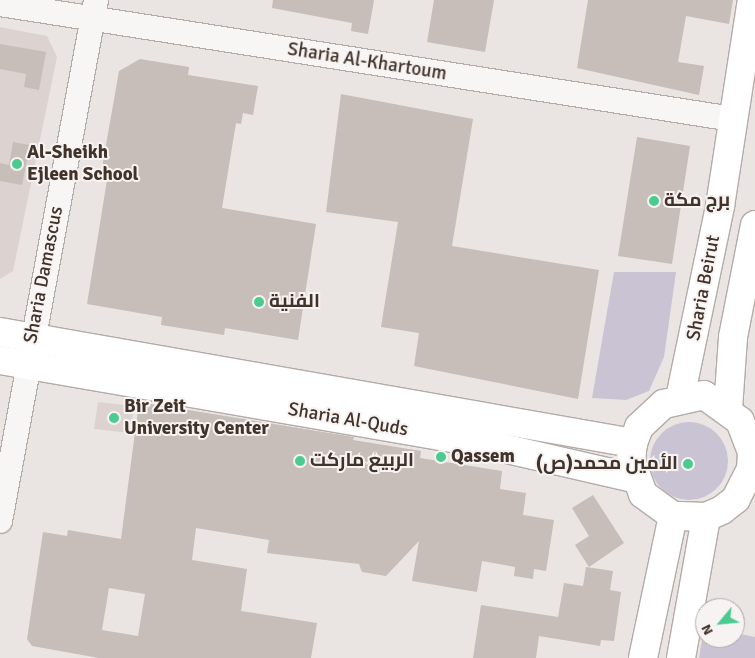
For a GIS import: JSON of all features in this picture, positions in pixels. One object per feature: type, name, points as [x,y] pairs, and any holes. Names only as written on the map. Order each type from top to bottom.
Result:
[{"type":"main road","name":"Sharia Beirut","points":[[680,398],[734,119],[752,0]]},
{"type":"main road","name":"Sharia Beirut","points":[[728,409],[733,337],[755,224]]},
{"type":"main road","name":"Sharia Al-Quds","points":[[0,332],[633,443]]},
{"type":"main road","name":"Sharia Al-Quds","points":[[0,360],[485,444],[634,478]]},
{"type":"main road","points":[[704,395],[728,409],[748,436],[753,469],[745,501],[706,517],[673,516],[643,494],[634,478],[633,443],[650,414],[680,398],[704,395]]},
{"type":"main road","points":[[643,658],[673,516]]},
{"type":"main road","points":[[681,658],[706,517]]},
{"type":"street","name":"Sharia Al-Khartoum","points":[[0,4],[94,10],[734,119]]},
{"type":"street","name":"Sharia Damascus","points":[[0,522],[32,337],[94,10]]},
{"type":"shaded area","name":"Al-Sheikh Ejleen School","points":[[0,27],[47,36],[57,57],[13,271],[0,279]]},
{"type":"shaded area","points":[[614,272],[676,272],[664,357],[649,391],[626,400],[592,398]]},
{"type":"shaded area","name":"Bir Zeit University Center","points":[[98,402],[134,406],[130,433],[94,429]]},
{"type":"shaded area","points":[[689,422],[704,425],[717,433],[725,446],[728,461],[725,476],[717,489],[704,497],[689,500],[674,497],[661,489],[653,476],[650,461],[653,446],[661,433],[674,425]]},
{"type":"shaded area","points":[[745,635],[755,637],[755,658],[699,658],[701,648],[745,648]]},
{"type":"building","points":[[273,0],[374,0],[368,34],[351,31],[352,23],[272,8]]},
{"type":"building","points":[[434,0],[494,0],[485,52],[427,42]]},
{"type":"building","points":[[588,0],[733,0],[729,24],[686,16],[678,62],[704,66],[699,95],[577,68]]},
{"type":"building","points":[[0,44],[46,52],[39,90],[24,87],[26,74],[0,69]]},
{"type":"building","points":[[140,59],[189,67],[188,75],[258,86],[253,115],[243,113],[241,124],[236,123],[222,208],[316,224],[298,340],[225,328],[224,335],[161,325],[162,317],[87,304],[107,180],[100,179],[119,71]]},
{"type":"building","points":[[341,94],[473,119],[452,246],[599,270],[578,399],[414,366],[419,333],[381,327],[398,222],[326,212]]},
{"type":"building","name":"برج مكة","points":[[637,137],[690,146],[672,264],[618,256]]},
{"type":"building","points":[[13,142],[30,145],[22,185],[0,181],[0,163],[9,165]]},
{"type":"building","points":[[139,402],[354,437],[353,440],[421,451],[420,458],[502,471],[500,489],[526,493],[523,515],[554,520],[546,571],[534,569],[533,579],[514,576],[515,567],[482,561],[477,592],[412,581],[419,541],[386,576],[362,572],[359,564],[267,553],[269,540],[196,528],[192,560],[247,569],[241,611],[317,623],[311,658],[99,658],[32,646],[27,639],[43,532],[67,536],[68,530],[121,539]],"holes":[[[109,588],[145,594],[138,636],[102,630]]]},
{"type":"building","points":[[593,495],[624,543],[589,567],[575,545],[589,536],[572,508]]},
{"type":"building","points":[[586,567],[613,571],[610,590],[621,592],[614,641],[601,640],[600,646],[539,636],[536,658],[473,658],[481,605],[558,617],[564,583],[583,586]]},
{"type":"place","name":"Al-Sheikh Ejleen School","points":[[17,164]]},
{"type":"place","name":"برج مكة","points":[[654,201]]},
{"type":"place","name":"الفنية","points":[[259,302]]},
{"type":"place","name":"Bir Zeit University Center","points":[[114,418]]},
{"type":"place","name":"Qassem","points":[[441,457]]},
{"type":"place","name":"الربيع ماركت","points":[[300,461]]},
{"type":"place","name":"الأمين محمد(ص)","points":[[688,464]]}]
